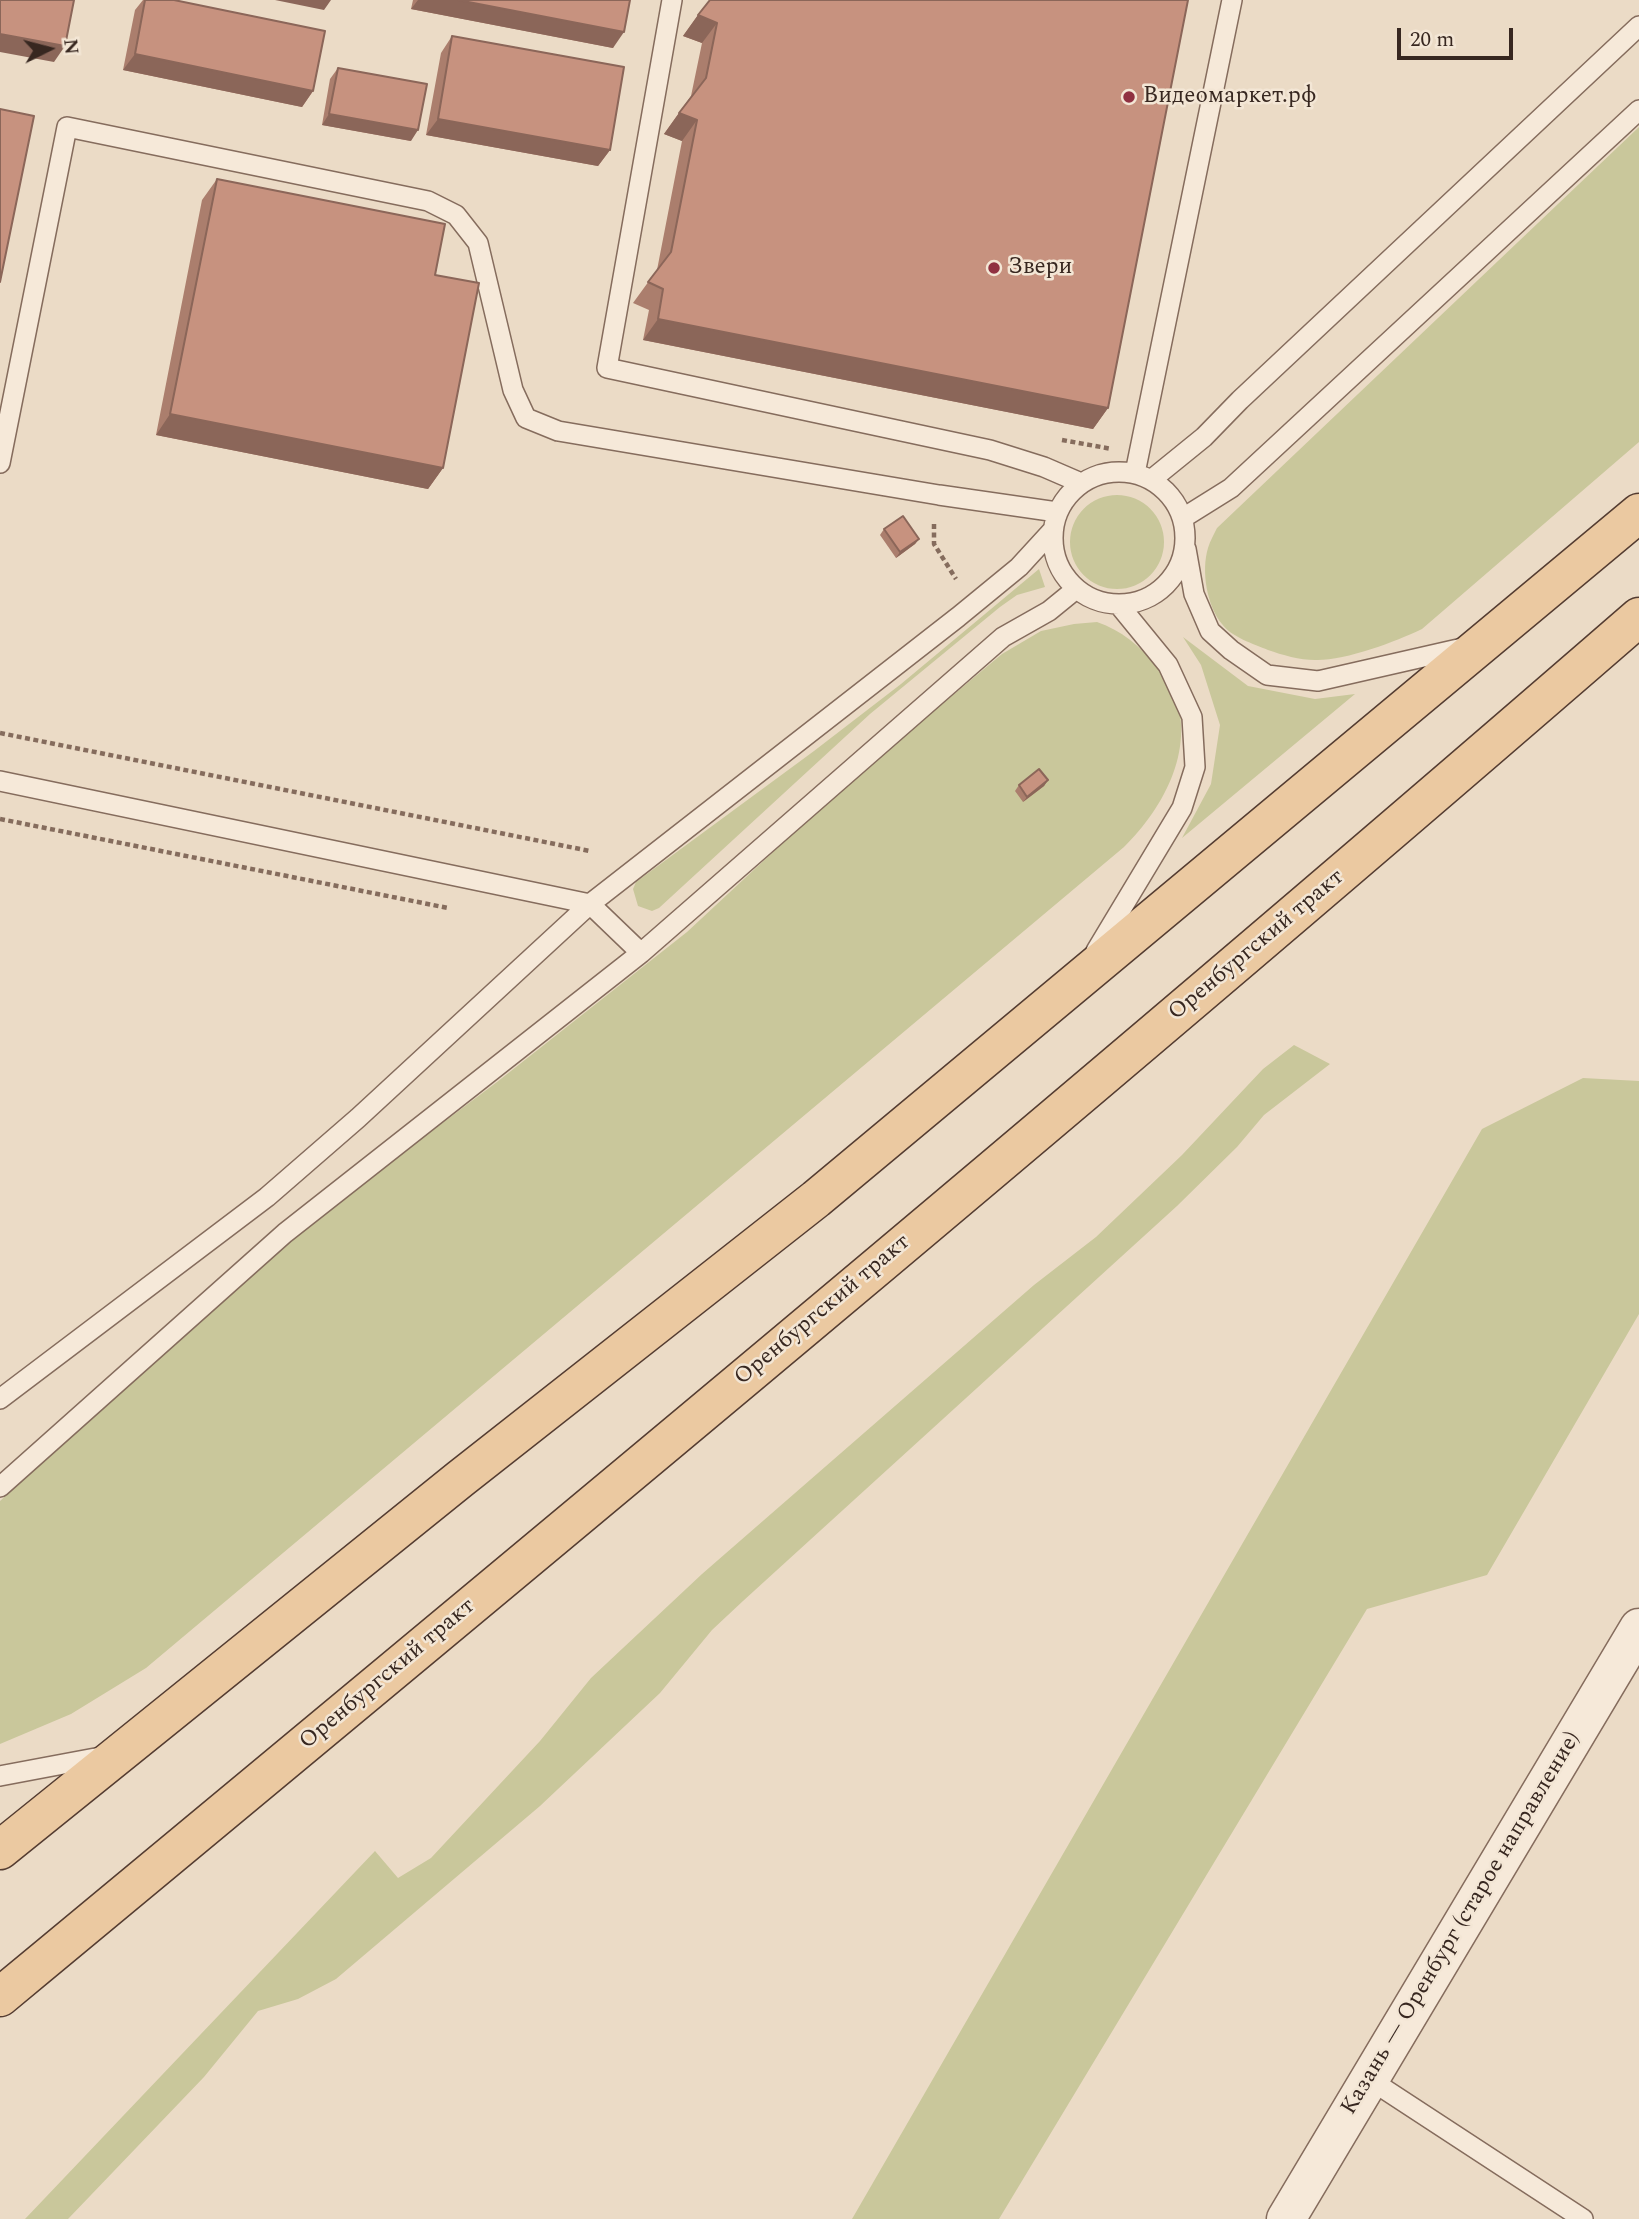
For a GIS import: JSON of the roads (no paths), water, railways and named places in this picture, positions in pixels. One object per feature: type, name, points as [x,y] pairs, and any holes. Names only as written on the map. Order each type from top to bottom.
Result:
[{"type":"main road","points":[[0,1850],[471,1470],[816,1199],[1639,513]]},
{"type":"main road","name":"Оренбургский тракт","points":[[0,1997],[558,1534],[1329,886],[1639,617]]},
{"type":"street","name":"Казань — Оренбург (старое направление)","points":[[1286,2219],[1639,1629]]},
{"type":"lane","points":[[672,0],[607,369],[990,450],[1044,467],[1081,483]]},
{"type":"lane","points":[[1143,476],[1232,0]]},
{"type":"lane","points":[[1143,476],[1204,437],[1240,400],[1639,26]]},
{"type":"lane","points":[[1183,518],[1231,488],[1639,110]]},
{"type":"lane","points":[[0,463],[67,127],[428,201],[456,215],[478,243],[513,390],[526,418],[558,430],[939,495],[1057,512]]},
{"type":"lane","points":[[1185,545],[1183,559],[1174,578],[1158,592],[1140,602],[1119,605],[1096,601],[1076,589],[1062,573],[1054,553],[1052,531],[1057,512],[1067,496],[1081,483],[1098,475],[1116,471],[1143,476],[1165,489],[1183,518],[1194,594],[1210,631],[1231,650],[1267,675],[1318,681],[1482,644]]},
{"type":"lane","points":[[0,1399],[267,1196],[358,1118],[590,904],[958,617],[1019,567],[1052,531]]},
{"type":"lane","points":[[0,1487],[285,1233],[641,953],[1003,637],[1049,611],[1076,589]]},
{"type":"lane","points":[[1077,982],[1182,808],[1195,767],[1192,717],[1168,665],[1119,605]]},
{"type":"lane","points":[[0,781],[590,904],[641,953]]},
{"type":"lane","points":[[0,1776],[121,1754]]},
{"type":"lane","points":[[1368,2079],[1583,2219]]},
{"type":"place","name":"Видеомаркет.рф","points":[[1129,97]]},
{"type":"place","name":"Звери","points":[[994,268]]}]
